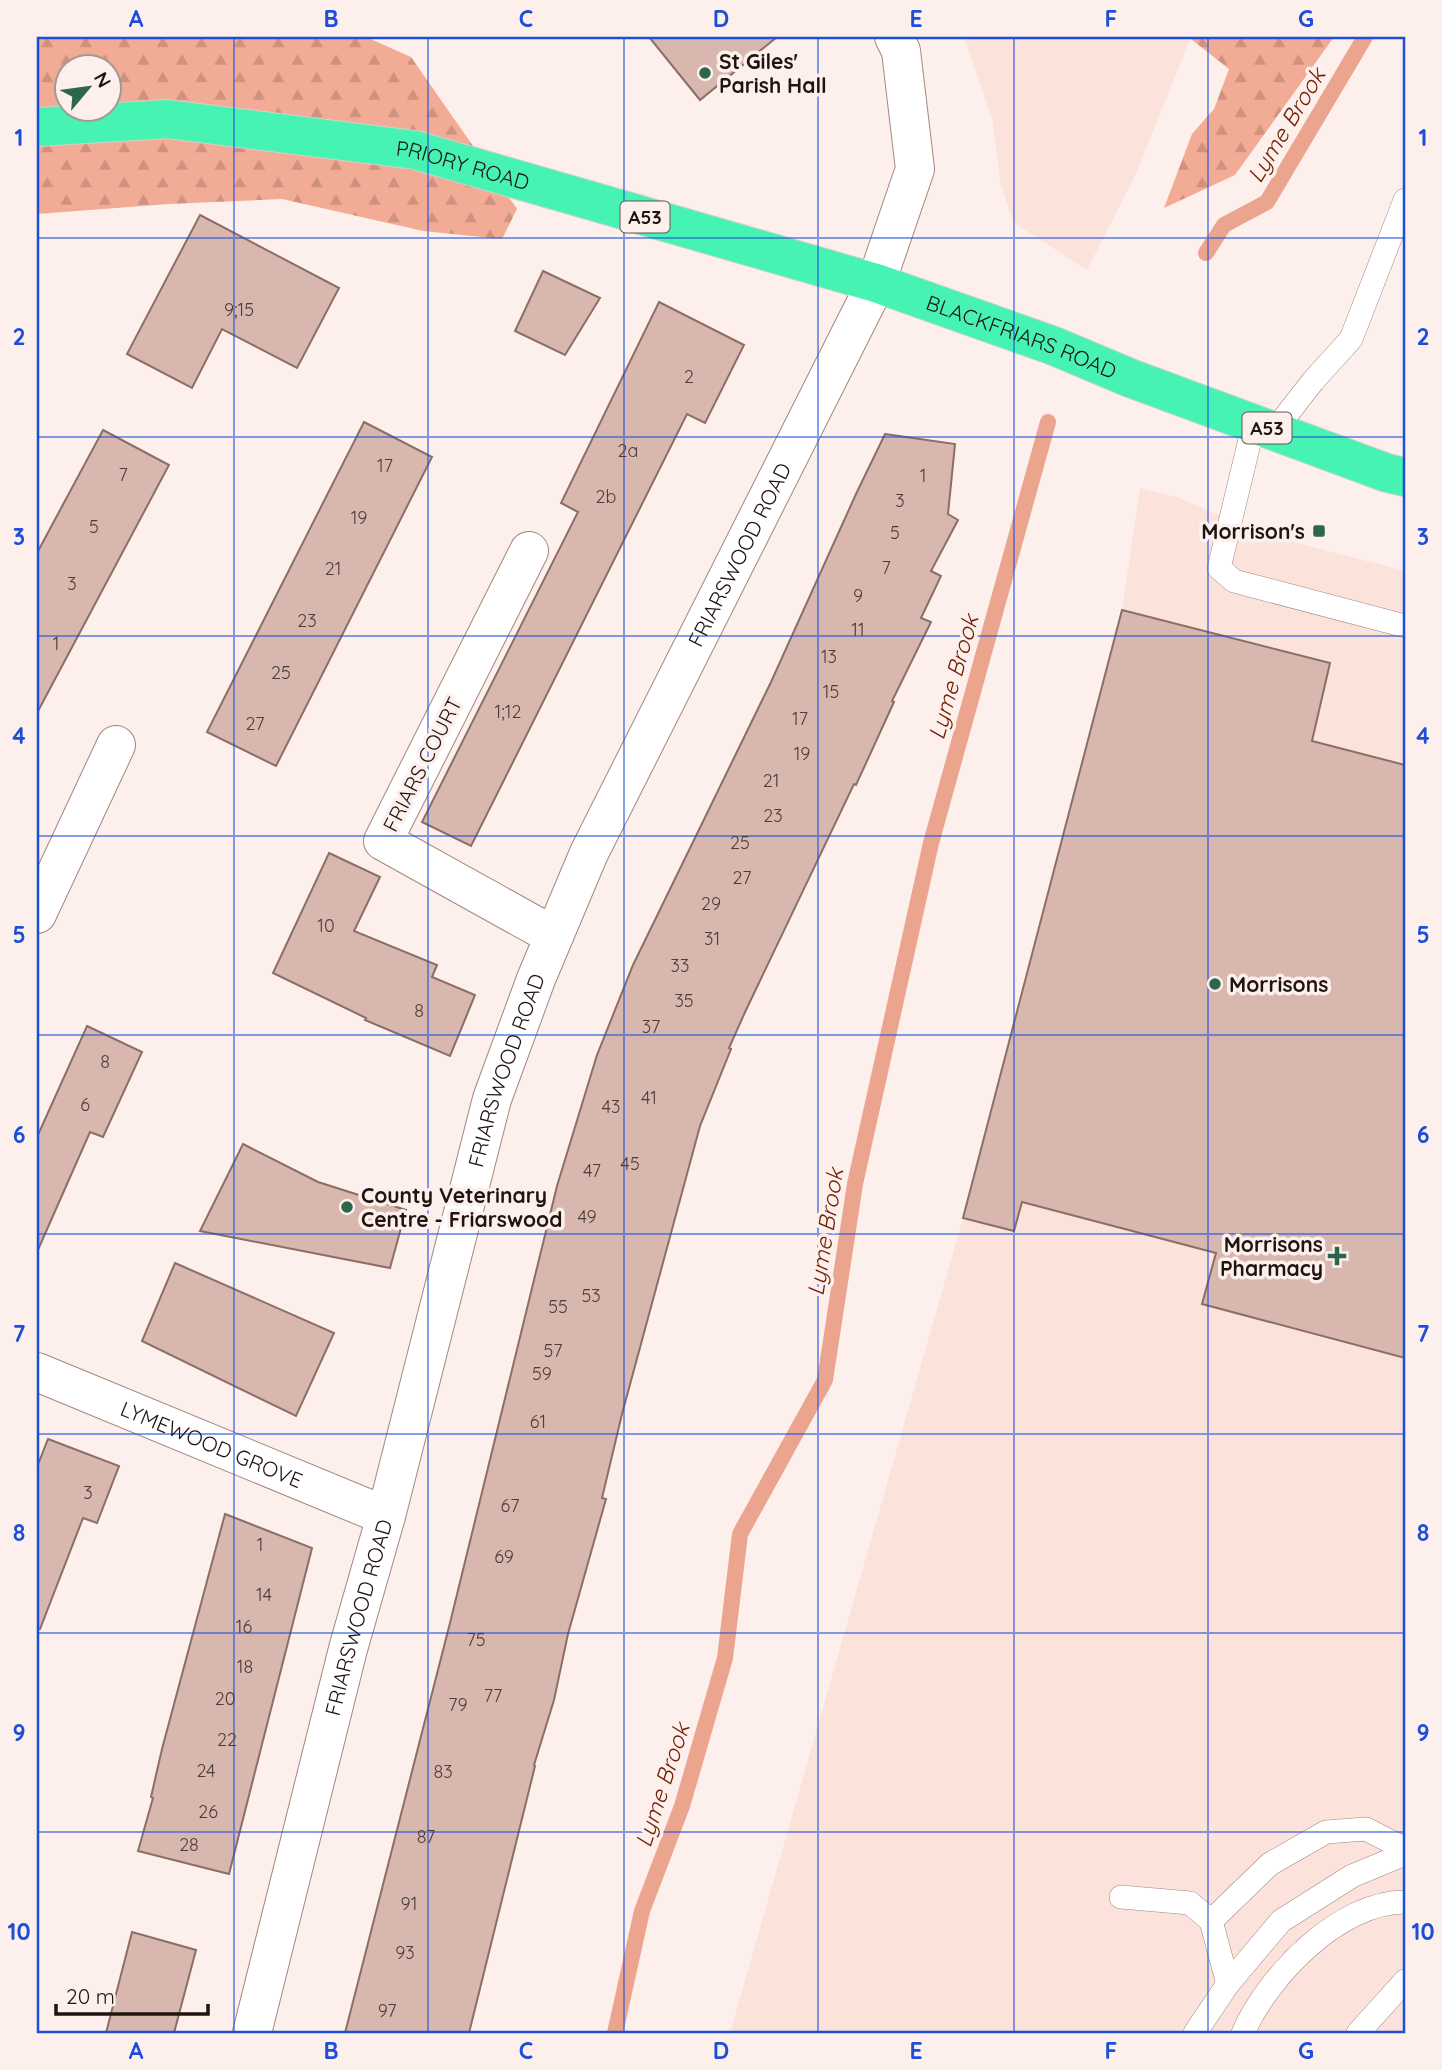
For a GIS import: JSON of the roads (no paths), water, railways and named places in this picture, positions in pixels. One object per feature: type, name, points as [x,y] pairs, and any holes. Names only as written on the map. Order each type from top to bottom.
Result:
[{"type":"highway","name":"PRIORY ROAD","points":[[37,127],[167,120],[415,150],[876,283]]},
{"type":"highway","name":"BLACKFRIARS ROAD","points":[[876,283],[1054,346],[1130,378],[1387,473],[1405,477]]},
{"type":"street","points":[[876,283],[915,169],[901,51],[894,37]]},
{"type":"street","name":"FRIARSWOOD ROAD","points":[[252,2033],[348,1649],[386,1516],[492,1099],[536,979],[589,853],[876,283]]},
{"type":"street","name":"FRIARS COURT","points":[[529,551],[383,841],[554,936]]},
{"type":"street","points":[[37,914],[116,746]]},
{"type":"street","name":"LYMEWOOD GROVE","points":[[37,1372],[386,1516]]},
{"type":"lane","points":[[1405,200],[1351,340],[1313,381],[1264,427],[1219,568],[1234,581],[1405,626]]},
{"type":"lane","points":[[1211,1920],[1270,1864],[1326,1832],[1366,1829],[1405,1852]]},
{"type":"lane","points":[[1195,2033],[1228,1984],[1282,1921],[1352,1876],[1405,1852]]},
{"type":"lane","points":[[1121,1897],[1190,1903],[1211,1920],[1228,1984]]},
{"type":"lane","points":[[1243,2033],[1285,1969],[1327,1931],[1353,1915],[1392,1902],[1405,1902]]},
{"type":"lane","points":[[1358,2033],[1405,1981]]},
{"type":"waterway","name":"Lyme Brook","points":[[1206,253],[1224,225],[1267,202],[1365,37]]},
{"type":"waterway","name":"Lyme Brook","points":[[615,2033],[642,1911],[682,1806],[725,1658],[740,1534],[825,1380],[855,1184],[931,843],[1048,422]]},
{"type":"place","name":"St Giles' Parish Hall","points":[[705,73]]},
{"type":"place","name":"Morrison's","points":[[1319,531]]},
{"type":"place","name":"Morrisons","points":[[1215,984]]},
{"type":"place","name":"County Veterinary Centre - Friarswood","points":[[347,1207]]},
{"type":"place","name":"Morrisons Pharmacy","points":[[1337,1256]]}]
